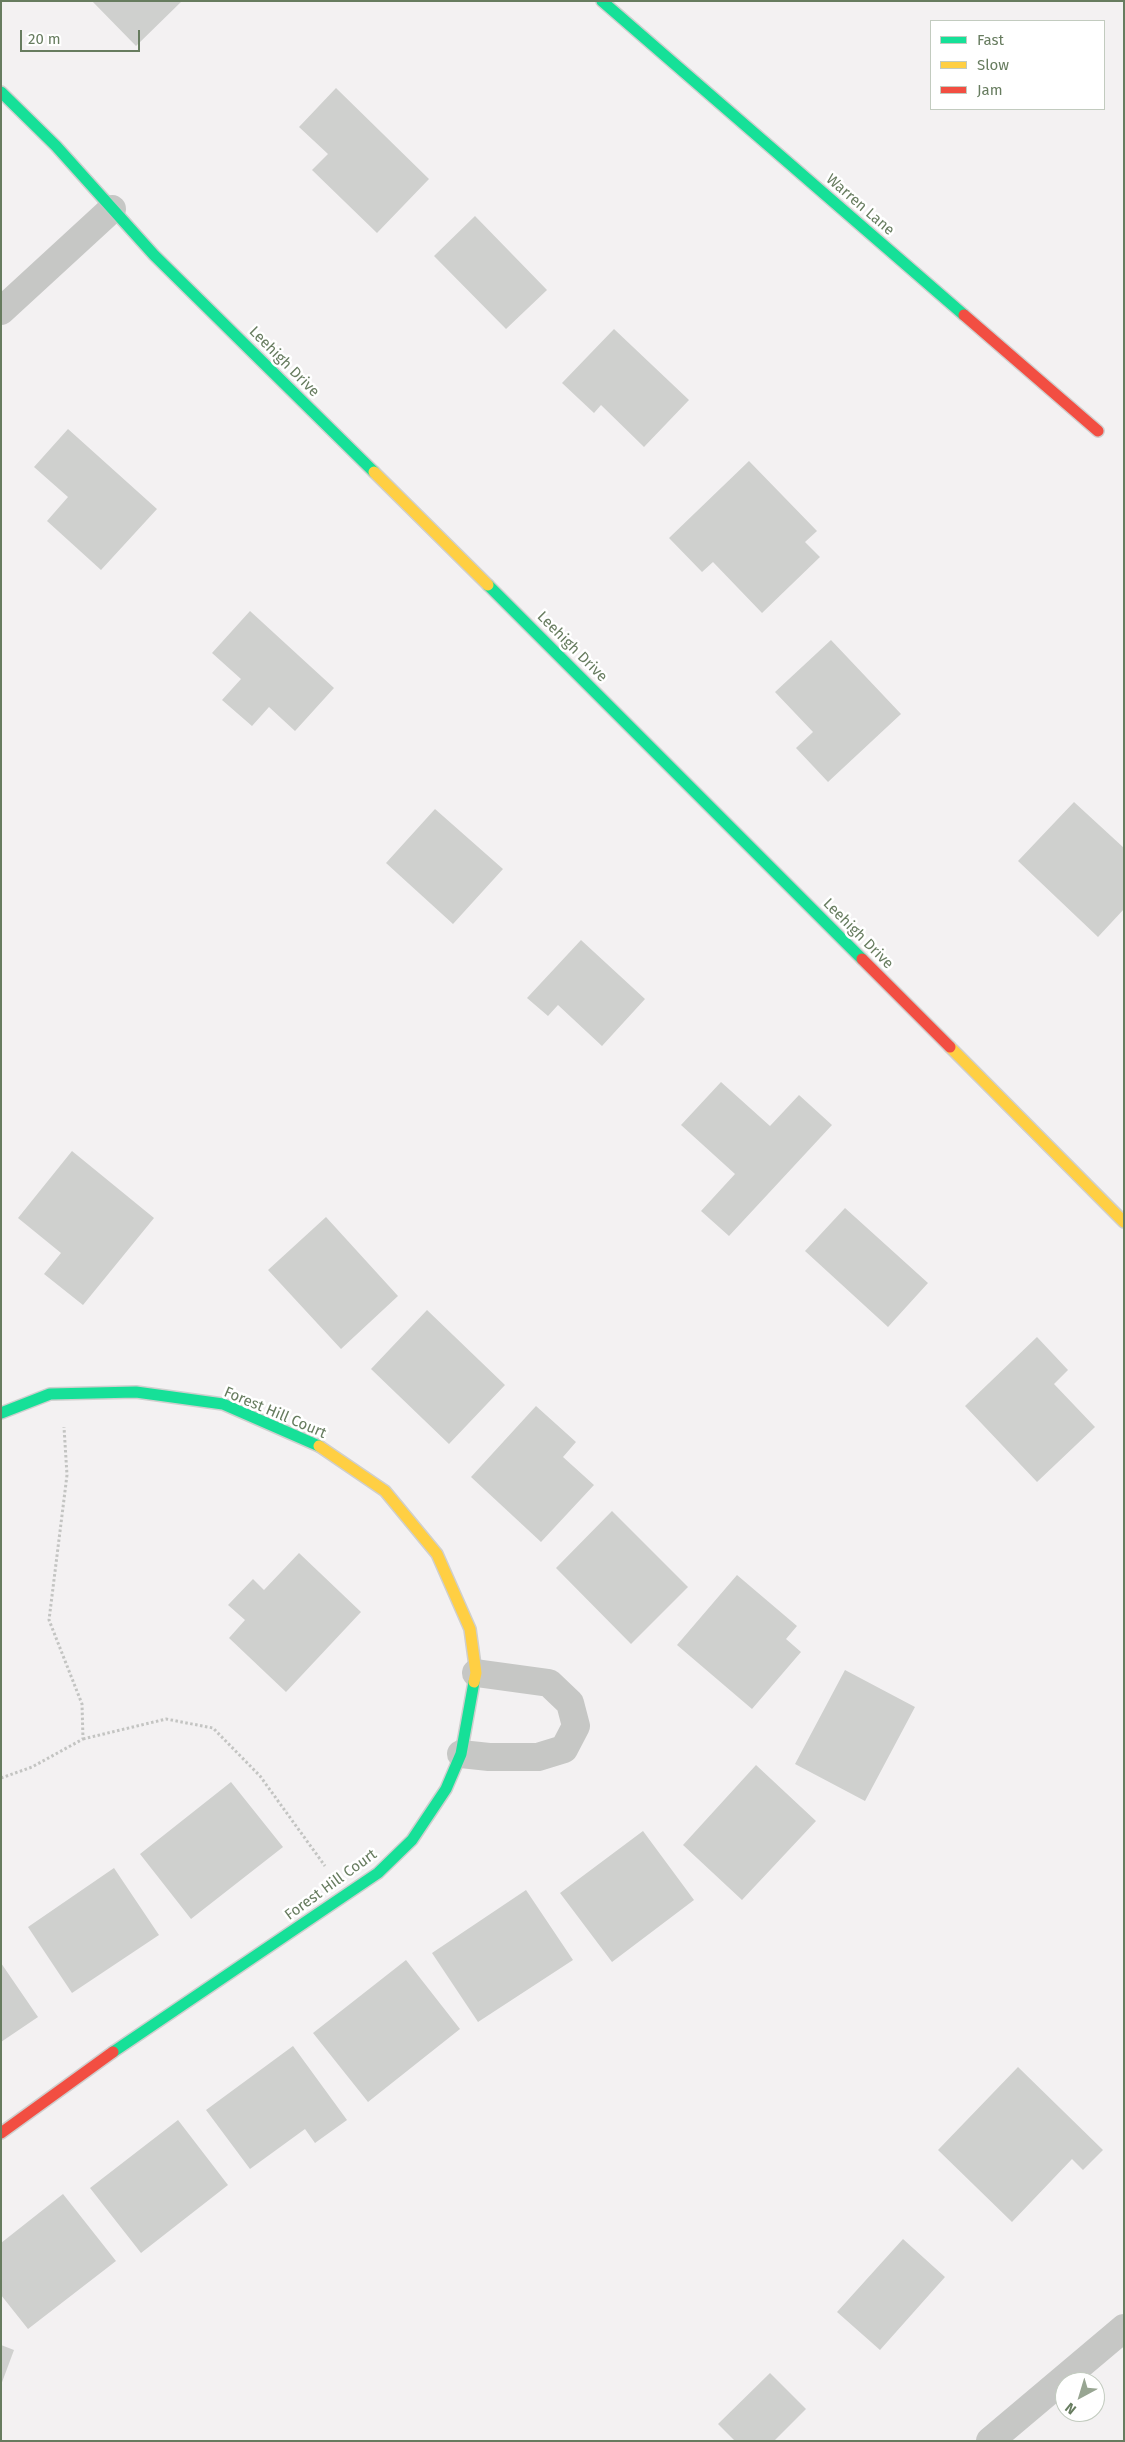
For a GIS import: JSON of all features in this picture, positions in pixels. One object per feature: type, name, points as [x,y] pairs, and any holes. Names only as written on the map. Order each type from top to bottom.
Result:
[{"type":"street","name":"Warren Lane","points":[[602,1],[1098,431]]},
{"type":"street","name":"Leehigh Drive","points":[[1,92],[56,146],[154,255],[571,667],[1124,1222]]},
{"type":"street","points":[[1,311],[112,209]]},
{"type":"street","name":"Forest Hill Court","points":[[1,1413],[50,1394],[136,1392],[223,1404],[314,1442],[385,1491],[437,1554],[470,1629],[476,1673],[461,1754],[446,1789],[412,1840],[378,1873],[92,2066],[1,2133]]},
{"type":"street","points":[[461,1754],[490,1757],[538,1757],[564,1749],[576,1726],[570,1703],[549,1684],[476,1673]]},
{"type":"street","points":[[990,2441],[1124,2328]]},
{"type":"path","points":[[62,1394],[67,1475],[49,1620],[82,1704],[83,1739]]},
{"type":"path","points":[[1,1778],[32,1767],[83,1739],[166,1719],[213,1728],[260,1776],[346,1894]]},
{"type":"building","points":[[92,1],[182,1],[136,46]]},
{"type":"building","points":[[336,88],[429,179],[377,233],[312,170],[328,154],[299,127]]},
{"type":"building","points":[[475,216],[547,290],[506,329],[434,256]]},
{"type":"building","points":[[614,329],[689,400],[644,447],[601,405],[594,413],[562,383]]},
{"type":"building","points":[[68,429],[157,509],[101,570],[47,521],[68,497],[34,467]]},
{"type":"building","points":[[749,461],[817,531],[805,542],[820,557],[762,613],[713,562],[702,572],[669,538]]},
{"type":"building","points":[[250,611],[334,688],[295,731],[269,707],[252,726],[222,700],[241,679],[212,653]]},
{"type":"building","points":[[831,640],[901,714],[828,782],[796,748],[813,732],[775,692]]},
{"type":"building","points":[[1074,802],[1124,848],[1124,909],[1098,937],[1018,861]]},
{"type":"building","points":[[435,809],[503,869],[453,924],[386,863]]},
{"type":"building","points":[[581,940],[645,999],[602,1046],[558,1005],[548,1016],[527,998]]},
{"type":"building","points":[[721,1082],[770,1126],[799,1095],[832,1125],[729,1236],[701,1211],[735,1174],[681,1125]]},
{"type":"building","points":[[72,1151],[154,1218],[83,1305],[44,1274],[61,1253],[18,1218]]},
{"type":"building","points":[[845,1208],[928,1283],[888,1327],[805,1251]]},
{"type":"building","points":[[326,1217],[398,1296],[341,1349],[268,1270]]},
{"type":"building","points":[[427,1310],[505,1385],[449,1444],[371,1369]]},
{"type":"building","points":[[1037,1337],[1068,1370],[1054,1384],[1095,1427],[1037,1482],[965,1406]]},
{"type":"building","points":[[536,1406],[576,1442],[563,1457],[594,1485],[541,1542],[471,1477]]},
{"type":"building","points":[[612,1511],[688,1587],[631,1644],[556,1568]]},
{"type":"building","points":[[299,1553],[361,1612],[286,1692],[229,1638],[245,1620],[228,1605],[253,1579],[264,1590]]},
{"type":"building","points":[[737,1575],[797,1626],[786,1639],[801,1652],[752,1709],[677,1645]]},
{"type":"building","points":[[845,1670],[915,1707],[865,1801],[795,1764]]},
{"type":"building","points":[[756,1765],[816,1821],[742,1900],[683,1845]]},
{"type":"building","points":[[231,1782],[283,1847],[191,1919],[140,1854]]},
{"type":"building","points":[[643,1831],[694,1900],[612,1962],[560,1893]]},
{"type":"building","points":[[114,1868],[159,1935],[72,1993],[28,1927]]},
{"type":"building","points":[[526,1890],[573,1960],[478,2022],[432,1953]]},
{"type":"building","points":[[406,1960],[460,2029],[368,2102],[313,2033]]},
{"type":"building","points":[[1,1963],[38,2017],[1,2042]]},
{"type":"building","points":[[293,2046],[347,2120],[315,2143],[305,2129],[250,2169],[206,2110]]},
{"type":"building","points":[[1018,2067],[1103,2150],[1083,2170],[1072,2159],[1012,2222],[938,2150]]},
{"type":"building","points":[[178,2120],[228,2185],[141,2253],[90,2188]]},
{"type":"building","points":[[63,2194],[116,2261],[28,2329],[1,2295],[1,2243]]},
{"type":"building","points":[[903,2239],[945,2277],[880,2350],[837,2312]]},
{"type":"building","points":[[1,2345],[14,2350],[1,2385]]},
{"type":"building","points":[[770,2373],[806,2409],[774,2441],[735,2441],[718,2424]]},
{"type":"traffic: fast","points":[[602,1],[964,315]]},
{"type":"traffic: fast","points":[[1,92],[56,146],[154,255],[374,472]]},
{"type":"traffic: fast","points":[[488,585],[862,959]]},
{"type":"traffic: fast","points":[[1,1413],[50,1394],[136,1392],[223,1404],[319,1446]]},
{"type":"traffic: fast","points":[[113,2052],[378,1873],[412,1840],[446,1789],[461,1754],[474,1682]]},
{"type":"traffic: slow","points":[[374,472],[488,585]]},
{"type":"traffic: slow","points":[[950,1047],[1124,1222]]},
{"type":"traffic: slow","points":[[319,1446],[385,1491],[437,1554],[470,1629],[476,1673],[474,1682]]},
{"type":"traffic: jam","points":[[964,315],[1098,431]]},
{"type":"traffic: jam","points":[[862,959],[950,1047]]},
{"type":"traffic: jam","points":[[1,2133],[113,2052]]}]
